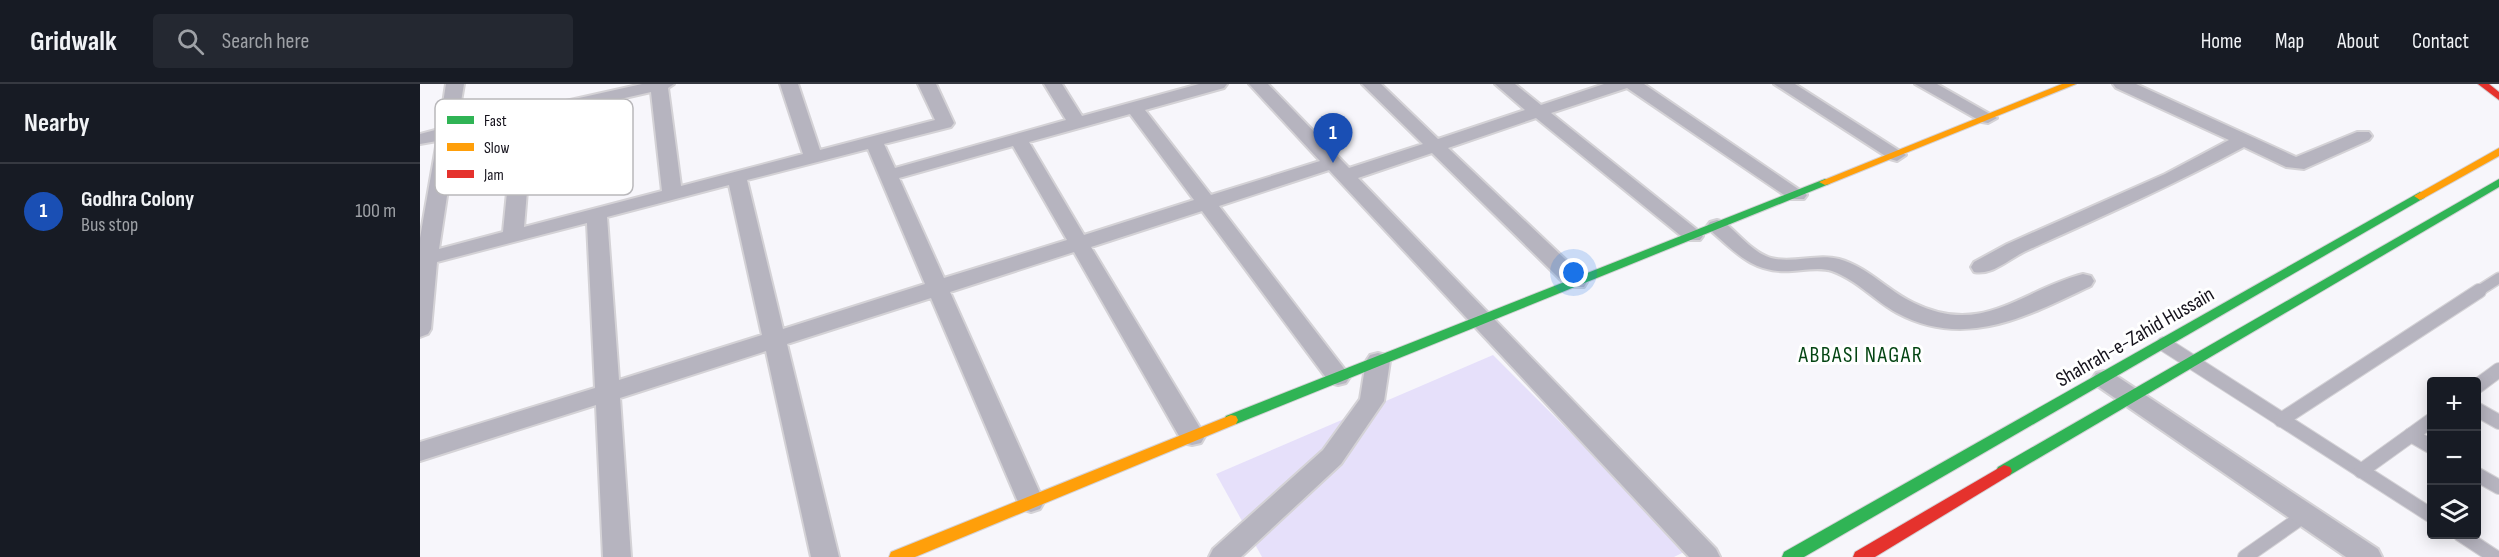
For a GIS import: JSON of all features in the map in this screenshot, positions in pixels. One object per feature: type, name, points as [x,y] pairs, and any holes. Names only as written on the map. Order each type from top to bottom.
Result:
[{"type":"main road","points":[[2483,84],[2499,97]]},
{"type":"main road","points":[[897,557],[1338,377],[1898,155],[2063,85]]},
{"type":"main road","name":"Shahrah-e-Zahid Hussain","points":[[1790,557],[2499,151]]},
{"type":"main road","points":[[1861,557],[2189,361],[2499,182]]},
{"type":"street","points":[[453,99],[455,84]]},
{"type":"street","points":[[789,84],[813,158]]},
{"type":"street","points":[[424,259],[945,123],[927,84]]},
{"type":"street","points":[[1053,84],[1077,123]]},
{"type":"street","points":[[889,175],[1134,107],[1183,88],[1218,84]]},
{"type":"street","points":[[1258,84],[1706,557]]},
{"type":"street","points":[[1371,84],[1576,282]]},
{"type":"street","points":[[1504,84],[1693,236]]},
{"type":"street","points":[[420,452],[1207,204],[1435,146],[1621,84]]},
{"type":"street","points":[[1633,84],[1797,195]]},
{"type":"street","points":[[1783,84],[1898,155]]},
{"type":"street","points":[[1924,84],[1988,118]]},
{"type":"street","points":[[2122,84],[2300,164],[2363,136]]},
{"type":"street","points":[[600,99],[662,85],[672,195]]},
{"type":"street","points":[[1134,107],[1338,377]]},
{"type":"street","points":[[420,139],[435,136]]},
{"type":"street","points":[[1018,139],[1192,436]]},
{"type":"street","points":[[1982,267],[2014,248],[2172,178],[2243,140]]},
{"type":"street","points":[[874,142],[1031,502]]},
{"type":"street","points":[[737,178],[825,557]]},
{"type":"street","points":[[420,329],[424,259],[436,195]]},
{"type":"street","points":[[513,237],[517,195]]},
{"type":"street","points":[[597,215],[617,557]]},
{"type":"street","points":[[1717,226],[1760,261],[1773,264],[1832,264],[1909,311],[1948,324],[1964,325],[1989,320],[2084,281]]},
{"type":"street","points":[[1223,557],[1332,457],[1372,401],[1378,362]]},
{"type":"street","points":[[2104,379],[2368,557]]},
{"type":"lane","points":[[2281,420],[2499,278]]},
{"type":"lane","points":[[2164,344],[2427,513]]},
{"type":"lane","points":[[2481,383],[2499,370]]},
{"type":"lane","points":[[2481,412],[2499,422]]},
{"type":"lane","points":[[2361,471],[2427,424]]},
{"type":"lane","points":[[2411,435],[2427,444]]},
{"type":"lane","points":[[2481,477],[2499,487]]},
{"type":"lane","points":[[2245,557],[2305,514]]},
{"type":"lane","points":[[2468,539],[2495,557]]},
{"type":"shaded area","points":[[1493,355],[1688,550],[1674,557],[1262,557],[1216,474]]},
{"type":"traffic: fast","points":[[1231,420],[1825,182]]},
{"type":"traffic: fast","points":[[2004,471],[2499,182]]},
{"type":"traffic: fast","points":[[1790,557],[2420,196]]},
{"type":"traffic: slow","points":[[1825,182],[2071,84]]},
{"type":"traffic: slow","points":[[2420,196],[2499,151]]},
{"type":"traffic: slow","points":[[897,557],[1231,420]]},
{"type":"traffic: jam","points":[[2483,84],[2499,97]]},
{"type":"traffic: jam","points":[[1861,557],[2004,471]]},
{"type":"place","name":"Godhra Colony","points":[[1333,163]]},
{"type":"district","name":"ABBASI NAGAR","points":[[1861,355]]}]
